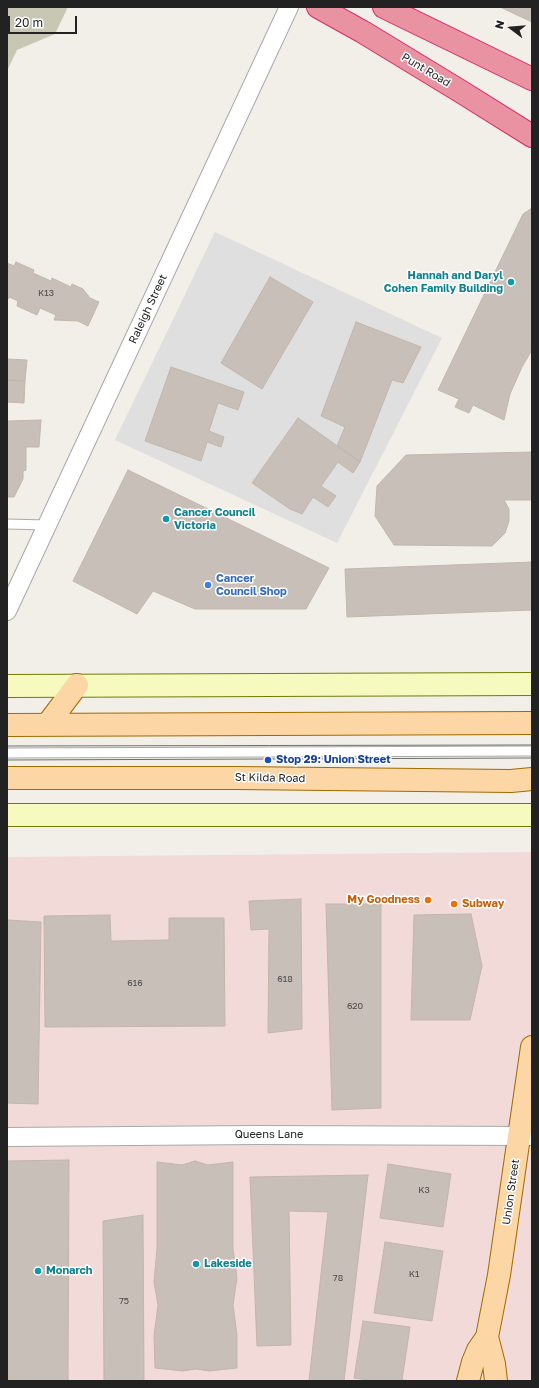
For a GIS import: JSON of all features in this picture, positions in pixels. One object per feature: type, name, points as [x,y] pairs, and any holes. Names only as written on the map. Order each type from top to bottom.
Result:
[{"type":"highway","name":"Punt Road","points":[[318,7],[364,32],[532,136]]},
{"type":"highway","points":[[384,7],[532,79]]},
{"type":"main road","points":[[7,686],[532,684]]},
{"type":"main road","points":[[47,725],[77,685]]},
{"type":"main road","points":[[7,725],[532,723]]},
{"type":"main road","name":"St Kilda Road","points":[[7,778],[236,778],[511,781],[532,779]]},
{"type":"main road","points":[[7,815],[532,815]]},
{"type":"main road","name":"Union Street","points":[[468,1381],[478,1350],[487,1337],[499,1275],[525,1136],[532,1047]]},
{"type":"main road","name":"Union Street","points":[[487,1337],[494,1364],[496,1381]]},
{"type":"street","name":"Raleigh Street","points":[[7,611],[289,7]]},
{"type":"street","name":"Queens Lane","points":[[7,1137],[257,1135],[525,1136]]},
{"type":"lane","points":[[7,524],[47,525]]},
{"type":"lane","points":[[7,753],[532,751]]},
{"type":"shaded area","points":[[7,7],[68,7],[55,34],[17,50],[7,71]]},
{"type":"shaded area","points":[[215,232],[442,338],[337,543],[115,440]]},
{"type":"shaded area","points":[[532,852],[532,1381],[7,1381],[7,857]]},
{"type":"building","points":[[500,7],[532,7],[532,22]]},
{"type":"building","name":"Hannah and Daryl Cohen Family Building","points":[[532,208],[532,350],[522,367],[510,394],[504,420],[473,405],[469,413],[455,407],[459,399],[438,390],[523,214]]},
{"type":"building","points":[[16,262],[34,270],[33,273],[51,281],[52,278],[71,287],[72,284],[83,289],[90,298],[99,302],[88,326],[78,321],[54,320],[56,315],[40,308],[37,315],[17,306],[18,301],[9,297],[7,301],[7,263],[14,266]]},
{"type":"building","points":[[270,277],[313,302],[262,389],[221,363]]},
{"type":"building","points":[[356,322],[421,347],[403,383],[392,380],[360,462],[337,446],[345,427],[321,416]]},
{"type":"building","points":[[7,359],[27,360],[25,381],[7,380]]},
{"type":"building","points":[[171,367],[244,392],[238,410],[218,403],[209,431],[224,437],[221,447],[207,442],[201,461],[145,441]]},
{"type":"building","points":[[7,380],[25,381],[24,403],[7,402]]},
{"type":"building","points":[[298,418],[360,462],[353,473],[338,462],[321,486],[336,496],[328,507],[313,497],[302,514],[290,509],[252,483]]},
{"type":"building","points":[[41,420],[39,447],[26,447],[26,470],[23,471],[23,479],[14,497],[7,497],[7,421]]},
{"type":"building","points":[[532,452],[532,500],[504,500],[509,509],[509,521],[505,533],[492,546],[394,545],[375,516],[377,486],[406,455]]},
{"type":"building","name":"Cancer Council Victoria","points":[[128,470],[329,568],[306,609],[195,609],[153,591],[137,614],[73,581]]},
{"type":"building","points":[[532,562],[532,610],[347,617],[345,569]]},
{"type":"building","points":[[301,899],[302,1029],[268,1033],[269,929],[251,930],[249,901]]},
{"type":"building","points":[[326,904],[381,904],[381,1108],[332,1110]]},
{"type":"building","points":[[471,914],[482,966],[470,1020],[411,1020],[414,915]]},
{"type":"building","points":[[110,915],[111,941],[169,940],[169,918],[224,918],[225,1026],[45,1027],[44,916]]},
{"type":"building","points":[[7,920],[41,922],[38,1104],[7,1103]]},
{"type":"building","name":"Monarch","points":[[69,1160],[68,1381],[7,1381],[7,1161]]},
{"type":"building","name":"Lakeside","points":[[195,1161],[208,1165],[233,1162],[233,1249],[237,1278],[233,1305],[237,1335],[237,1368],[209,1371],[196,1369],[183,1371],[155,1368],[154,1336],[158,1305],[154,1282],[157,1249],[157,1162],[182,1165]]},
{"type":"building","points":[[388,1164],[451,1174],[443,1227],[380,1218]]},
{"type":"building","points":[[368,1175],[344,1381],[309,1381],[328,1212],[289,1211],[291,1345],[257,1346],[250,1177]]},
{"type":"building","points":[[143,1215],[144,1381],[104,1381],[103,1221]]},
{"type":"building","points":[[385,1242],[443,1251],[432,1321],[374,1313]]},
{"type":"building","points":[[363,1321],[410,1327],[402,1380],[412,1381],[375,1381],[354,1378]]},
{"type":"tram line","points":[[7,746],[532,745]]},
{"type":"tram line","points":[[7,760],[532,758]]},
{"type":"place","name":"Hannah and Daryl Cohen Family Building","points":[[511,282]]},
{"type":"place","name":"Cancer Council Victoria","points":[[166,519]]},
{"type":"place","name":"Cancer Council Shop","points":[[208,585]]},
{"type":"place","name":"Stop 29: Union Street","points":[[268,760]]},
{"type":"place","name":"My Goodness","points":[[428,900]]},
{"type":"place","name":"Subway","points":[[454,904]]},
{"type":"place","name":"Lakeside","points":[[196,1264]]},
{"type":"place","name":"Monarch","points":[[38,1271]]}]
